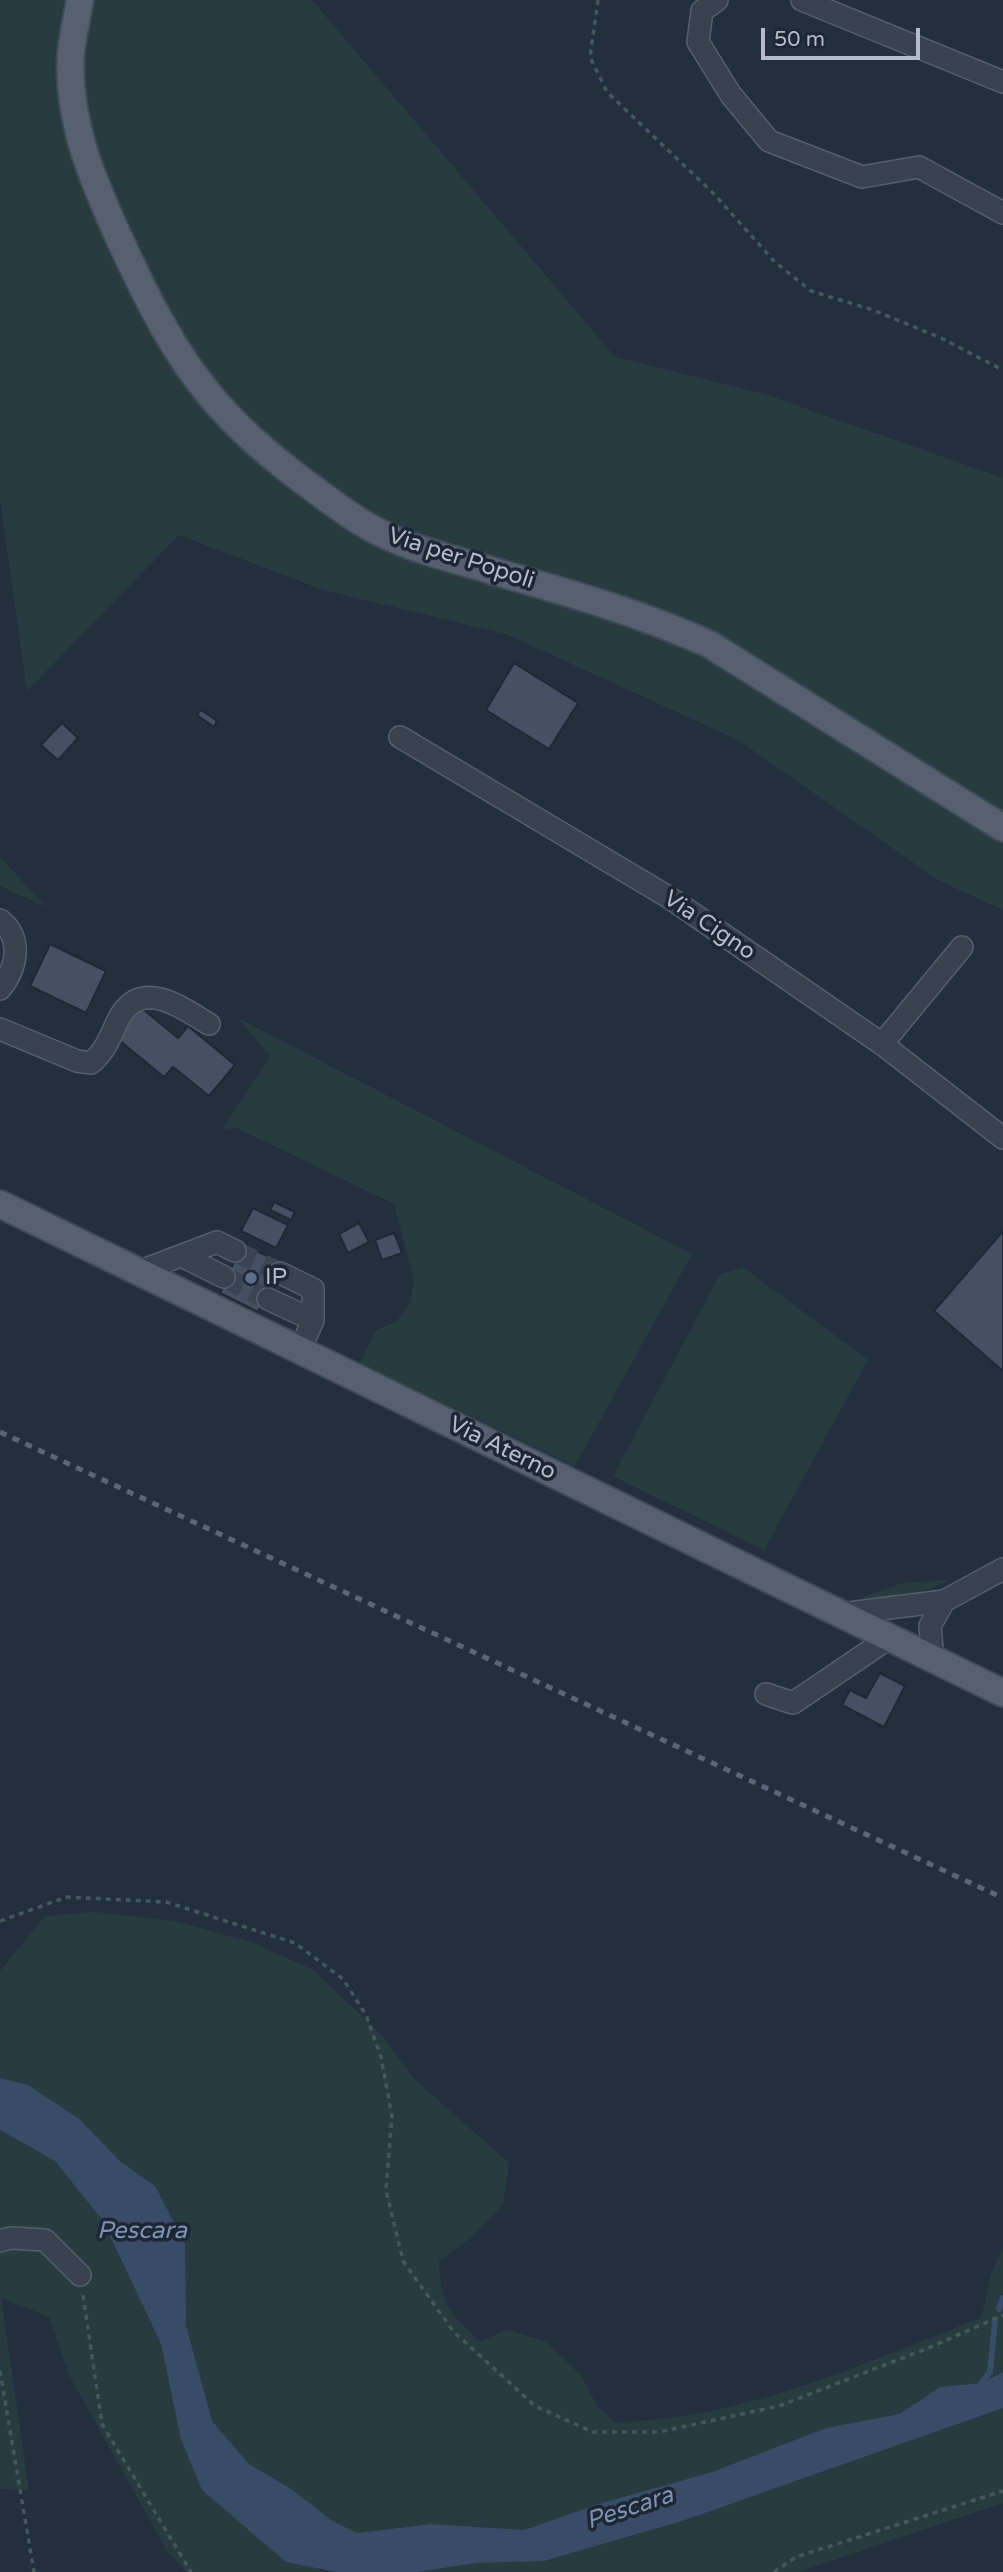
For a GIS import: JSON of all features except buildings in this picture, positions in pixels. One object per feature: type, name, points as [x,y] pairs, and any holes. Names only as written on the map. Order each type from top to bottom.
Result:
[{"type":"main road","name":"Via per Popoli","points":[[80,0],[71,53],[78,133],[88,167],[144,296],[163,330],[191,374],[238,428],[359,522],[412,547],[663,623],[709,644],[1003,828]]},
{"type":"main road","name":"Via Aterno","points":[[0,1204],[1003,1693]]},
{"type":"lane","points":[[717,0],[702,11],[698,43],[731,95],[769,141],[862,177],[919,167],[1003,213]]},
{"type":"lane","points":[[802,0],[1003,82]]},
{"type":"lane","name":"Via Cigno","points":[[400,737],[670,898],[883,1044],[1003,1138]]},
{"type":"lane","points":[[0,920],[16,946],[12,974],[0,989]]},
{"type":"lane","points":[[883,1044],[962,947]]},
{"type":"lane","points":[[0,1029],[78,1061],[91,1063],[100,1056],[121,1014],[142,998],[156,997],[173,1003],[209,1024]]},
{"type":"lane","points":[[138,1272],[217,1242],[235,1251]]},
{"type":"lane","points":[[182,1256],[224,1277]]},
{"type":"lane","points":[[280,1273],[313,1289],[313,1320],[300,1350]]},
{"type":"lane","points":[[268,1299],[313,1320]]},
{"type":"lane","points":[[841,1614],[944,1601],[1003,1569]]},
{"type":"lane","points":[[933,1659],[930,1626],[944,1601]]},
{"type":"lane","points":[[766,1694],[793,1703],[889,1638]]},
{"type":"lane","points":[[0,2241],[11,2238],[45,2239],[80,2275]]},
{"type":"path","points":[[598,0],[590,57],[607,92],[713,193],[775,262],[811,291],[873,310],[941,338],[1003,370]]},
{"type":"path","points":[[0,1921],[67,1898],[166,1902],[295,1942],[343,1979],[366,2015],[380,2057],[391,2116],[386,2190],[403,2261],[453,2331],[536,2406],[593,2432],[659,2431],[779,2406],[931,2347],[1003,2315]]},
{"type":"path","points":[[80,2275],[102,2424],[191,2572]]},
{"type":"path","points":[[0,2371],[34,2572]]},
{"type":"path","points":[[774,2572],[796,2557],[1003,2491]]},
{"type":"green space","points":[[0,0],[69,0],[60,52],[110,246],[154,336],[182,381],[231,436],[353,532],[659,634],[704,654],[1003,841],[1003,910],[938,880],[738,740],[506,634],[323,590],[179,535],[27,691],[0,500]]},
{"type":"green space","points":[[92,0],[312,0],[615,357],[764,394],[1003,478],[1003,814],[813,695],[416,536],[365,513],[288,456],[225,398],[173,325],[131,237],[89,131],[82,54]]},
{"type":"green space","points":[[1,858],[46,907],[0,886]]},
{"type":"green space","points":[[238,1018],[692,1254],[575,1466],[360,1363],[376,1330],[396,1322],[410,1303],[414,1280],[394,1204],[235,1127],[222,1130],[270,1056]]},
{"type":"green space","points":[[744,1268],[868,1360],[764,1550],[613,1476],[720,1274]]},
{"type":"green space","points":[[949,1580],[906,1598],[883,1601],[859,1598],[903,1583]]},
{"type":"green space","points":[[96,1912],[175,1921],[251,1942],[313,1970],[384,2037],[412,2077],[509,2163],[503,2205],[471,2238],[439,2261],[441,2287],[448,2306],[480,2341],[507,2330],[545,2341],[580,2374],[598,2407],[615,2422],[663,2419],[756,2400],[847,2370],[981,2318],[991,2274],[1003,2248],[1003,2372],[981,2383],[940,2387],[900,2414],[826,2428],[712,2472],[595,2505],[524,2530],[431,2524],[357,2533],[331,2520],[293,2490],[248,2464],[212,2421],[186,2325],[184,2298],[155,2186],[123,2164],[51,2100],[36,2091],[0,2078],[0,1971],[45,1916]]},
{"type":"green space","points":[[0,2130],[55,2161],[103,2221],[161,2344],[169,2383],[320,2571],[337,2572],[186,2572],[167,2551],[69,2375],[49,2317],[1,2298],[29,2490],[0,2489]]},
{"type":"green space","points":[[1003,2408],[1003,2503],[799,2572],[416,2572],[478,2563],[685,2520]]},
{"type":"water","name":"Pescara","points":[[0,2078],[28,2085],[78,2118],[120,2161],[155,2186],[185,2244],[186,2325],[212,2421],[249,2464],[293,2490],[331,2520],[357,2533],[431,2524],[524,2530],[595,2505],[712,2472],[826,2428],[900,2414],[940,2387],[981,2383],[1003,2372],[1003,2408],[685,2520],[544,2561],[478,2563],[416,2572],[336,2572],[286,2562],[202,2490],[181,2439],[161,2344],[103,2221],[55,2161],[0,2130]]},
{"type":"waterway","points":[[999,2309],[1003,2298]]},
{"type":"waterway","points":[[978,2388],[990,2372],[995,2321]]},
{"type":"tunnel","points":[[235,1251],[280,1273]]},
{"type":"tunnel","points":[[224,1277],[268,1299]]},
{"type":"railway","points":[[0,1432],[1003,1898]]},
{"type":"place","name":"IP","points":[[251,1278]]}]
